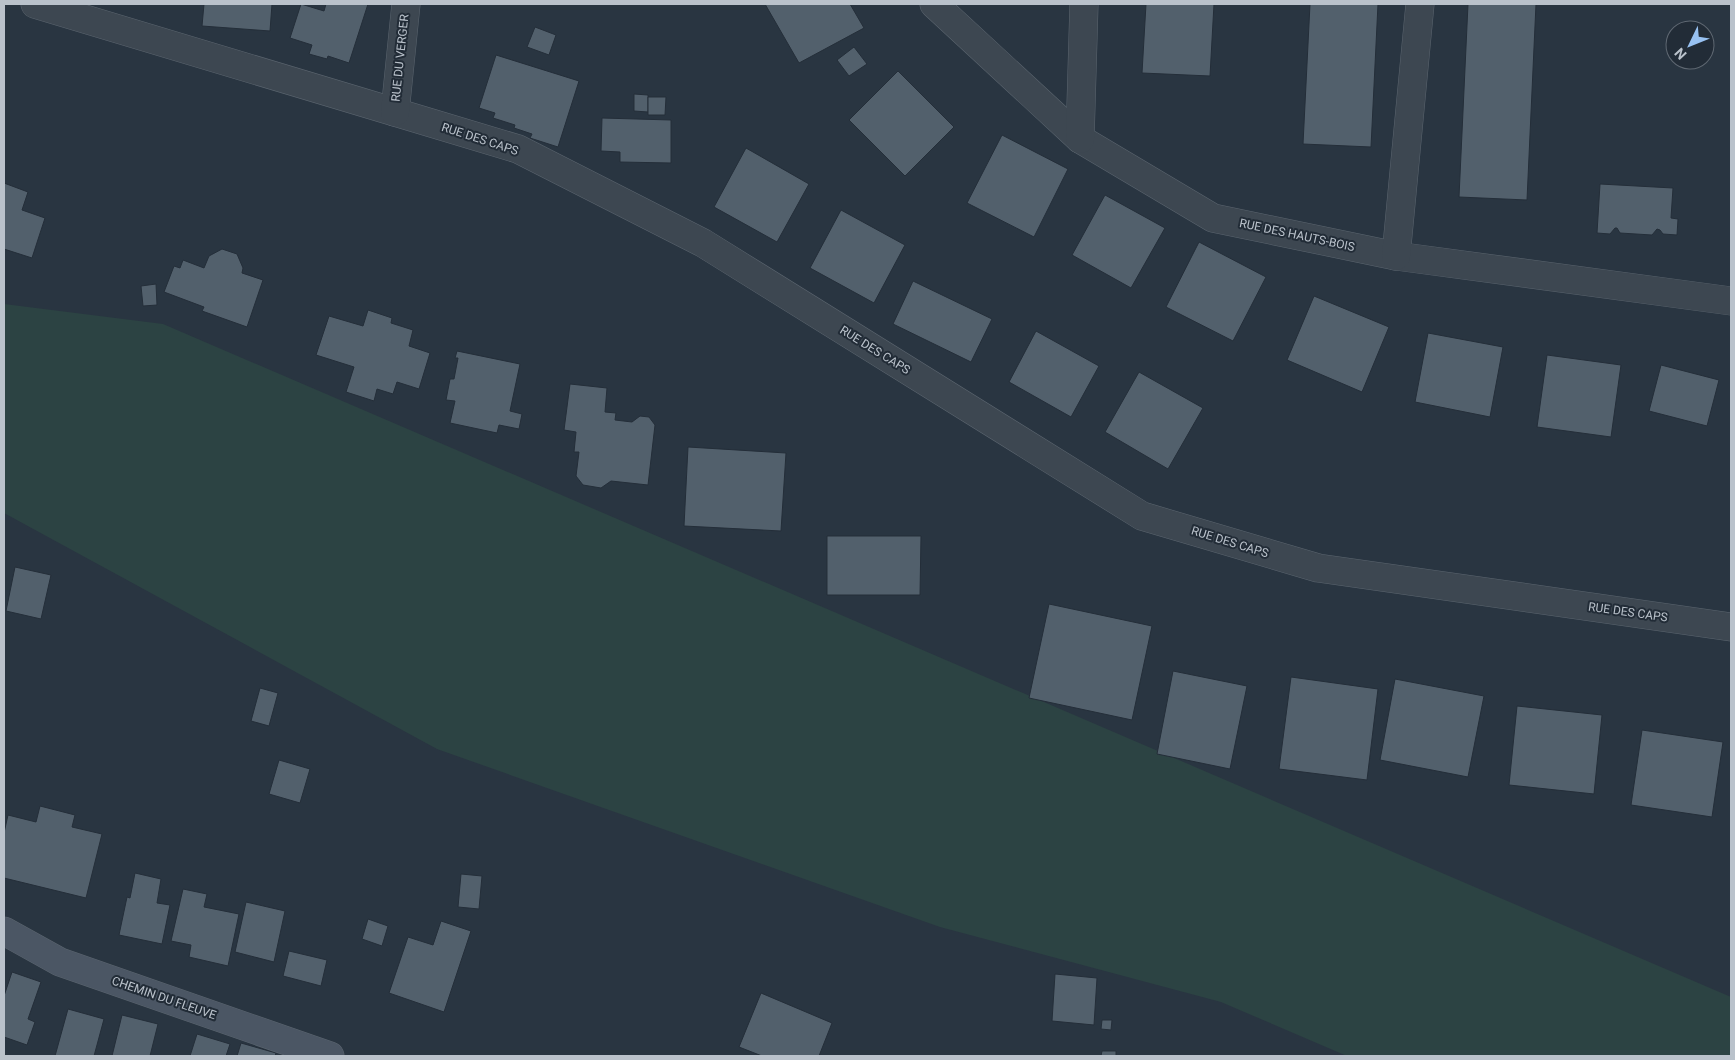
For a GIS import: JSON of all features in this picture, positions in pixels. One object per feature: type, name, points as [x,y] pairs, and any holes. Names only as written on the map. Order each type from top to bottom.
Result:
[{"type":"street","name":"RUE DES CAPS","points":[[35,4],[518,149],[703,243],[1142,516],[1318,568],[1731,627]]},
{"type":"street","name":"RUE DU VERGER","points":[[395,112],[406,4]]},
{"type":"street","name":"RUE DES HAUTS-BOIS","points":[[934,4],[1080,139],[1213,218],[1396,256],[1731,301]]},
{"type":"street","points":[[1080,139],[1084,4]]},
{"type":"street","points":[[1396,256],[1420,4]]},
{"type":"street","name":"CHEMIN DU FLEUVE","points":[[4,931],[60,962],[330,1056]]},
{"type":"green space","points":[[4,304],[163,324],[1731,997],[1731,1056],[1347,1056],[1221,1002],[940,927],[437,749],[4,513]]},
{"type":"building","points":[[204,4],[272,4],[270,31],[202,26]]},
{"type":"building","points":[[301,4],[324,11],[326,4],[368,4],[349,63],[328,56],[327,59],[309,54],[312,45],[290,38]]},
{"type":"building","points":[[765,4],[850,4],[864,28],[799,63]]},
{"type":"building","points":[[1146,4],[1214,4],[1210,76],[1142,73]]},
{"type":"building","points":[[1310,4],[1378,4],[1371,147],[1303,144]]},
{"type":"building","points":[[1468,4],[1536,4],[1527,200],[1459,197]]},
{"type":"building","points":[[535,27],[556,35],[549,55],[527,47]]},
{"type":"building","points":[[854,47],[867,64],[849,76],[837,60]]},
{"type":"building","points":[[496,55],[579,81],[558,147],[530,138],[532,134],[514,128],[515,125],[493,118],[495,113],[479,108]]},
{"type":"building","points":[[898,71],[954,127],[905,176],[849,120]]},
{"type":"building","points":[[634,94],[648,95],[648,112],[634,111]]},
{"type":"building","points":[[648,97],[666,97],[665,115],[648,115]]},
{"type":"building","points":[[602,118],[671,120],[671,163],[620,162],[620,152],[601,151]]},
{"type":"building","points":[[1002,135],[1068,169],[1034,237],[967,203]]},
{"type":"building","points":[[746,148],[809,184],[777,242],[714,207]]},
{"type":"building","points":[[4,183],[28,192],[22,210],[45,218],[32,258],[4,249]]},
{"type":"building","points":[[1600,184],[1673,188],[1671,218],[1678,219],[1677,235],[1663,234],[1657,229],[1652,235],[1620,233],[1617,228],[1610,234],[1597,233]]},
{"type":"building","points":[[1105,195],[1165,228],[1131,288],[1072,255]]},
{"type":"building","points":[[841,210],[905,245],[874,303],[810,268]]},
{"type":"building","points":[[1199,242],[1266,277],[1233,341],[1166,307]]},
{"type":"building","points":[[222,249],[237,254],[243,268],[242,273],[263,280],[247,327],[202,311],[204,307],[164,292],[174,266],[180,268],[183,260],[204,268],[209,256]]},
{"type":"building","points":[[913,281],[992,319],[971,362],[893,324]]},
{"type":"building","points":[[156,284],[157,305],[143,306],[141,286]]},
{"type":"building","points":[[1314,296],[1389,327],[1362,392],[1287,360]]},
{"type":"building","points":[[368,310],[392,318],[391,323],[413,330],[409,346],[430,353],[419,389],[397,382],[393,394],[377,389],[374,401],[346,392],[354,367],[316,355],[329,316],[363,326]]},
{"type":"building","points":[[1036,331],[1099,366],[1071,417],[1009,382]]},
{"type":"building","points":[[1428,333],[1503,347],[1490,417],[1415,402]]},
{"type":"building","points":[[457,351],[520,364],[510,411],[522,414],[519,429],[499,425],[497,433],[450,423],[455,401],[446,400],[450,379],[454,379],[458,358],[455,358]]},
{"type":"building","points":[[1547,355],[1621,365],[1611,437],[1537,427]]},
{"type":"building","points":[[1661,365],[1719,380],[1707,426],[1649,411]]},
{"type":"building","points":[[1139,372],[1203,408],[1168,469],[1105,432]]},
{"type":"building","points":[[570,384],[607,388],[605,412],[616,413],[615,420],[632,422],[640,416],[649,417],[655,425],[648,485],[611,481],[601,488],[583,485],[576,476],[579,452],[574,452],[576,432],[564,430]]},
{"type":"building","points":[[688,447],[786,453],[781,531],[684,526]]},
{"type":"building","points":[[827,536],[921,536],[920,595],[827,595]]},
{"type":"building","points":[[15,567],[51,575],[41,619],[6,611]]},
{"type":"building","points":[[1049,604],[1152,626],[1132,720],[1029,698]]},
{"type":"building","points":[[1173,671],[1247,686],[1230,769],[1157,754]]},
{"type":"building","points":[[1291,677],[1378,689],[1367,780],[1279,769]]},
{"type":"building","points":[[1395,679],[1484,696],[1468,777],[1380,760]]},
{"type":"building","points":[[260,688],[278,693],[269,726],[251,721]]},
{"type":"building","points":[[1517,706],[1602,715],[1594,794],[1509,785]]},
{"type":"building","points":[[1642,730],[1723,742],[1712,817],[1631,805]]},
{"type":"building","points":[[279,760],[310,769],[300,803],[269,794]]},
{"type":"building","points":[[40,806],[75,815],[72,827],[102,834],[86,898],[4,878],[4,833],[8,815],[36,822]]},
{"type":"building","points":[[135,873],[161,879],[157,903],[170,905],[162,944],[119,935],[127,897],[130,898]]},
{"type":"building","points":[[461,874],[482,876],[479,909],[458,907]]},
{"type":"building","points":[[183,889],[207,894],[204,907],[239,914],[228,966],[189,957],[191,945],[171,941]]},
{"type":"building","points":[[246,902],[285,911],[274,962],[235,952]]},
{"type":"building","points":[[368,919],[388,926],[382,946],[362,939]]},
{"type":"building","points":[[441,921],[471,931],[444,1012],[389,993],[408,937],[433,945]]},
{"type":"building","points":[[289,951],[327,960],[321,986],[283,976]]},
{"type":"building","points":[[12,972],[41,982],[28,1019],[35,1022],[27,1045],[4,1037],[4,996]]},
{"type":"building","points":[[1055,974],[1097,978],[1094,1025],[1052,1021]]},
{"type":"building","points":[[761,993],[832,1023],[819,1056],[762,1056],[739,1047]]},
{"type":"building","points":[[68,1009],[104,1019],[94,1056],[55,1056]]},
{"type":"building","points":[[122,1015],[158,1024],[150,1056],[112,1056]]},
{"type":"building","points":[[1102,1020],[1112,1020],[1111,1030],[1101,1029]]},
{"type":"building","points":[[197,1034],[230,1044],[226,1056],[190,1056]]},
{"type":"building","points":[[241,1043],[276,1053],[275,1056],[237,1056]]},
{"type":"building","points":[[1102,1051],[1116,1051],[1116,1056],[1101,1056]]}]
